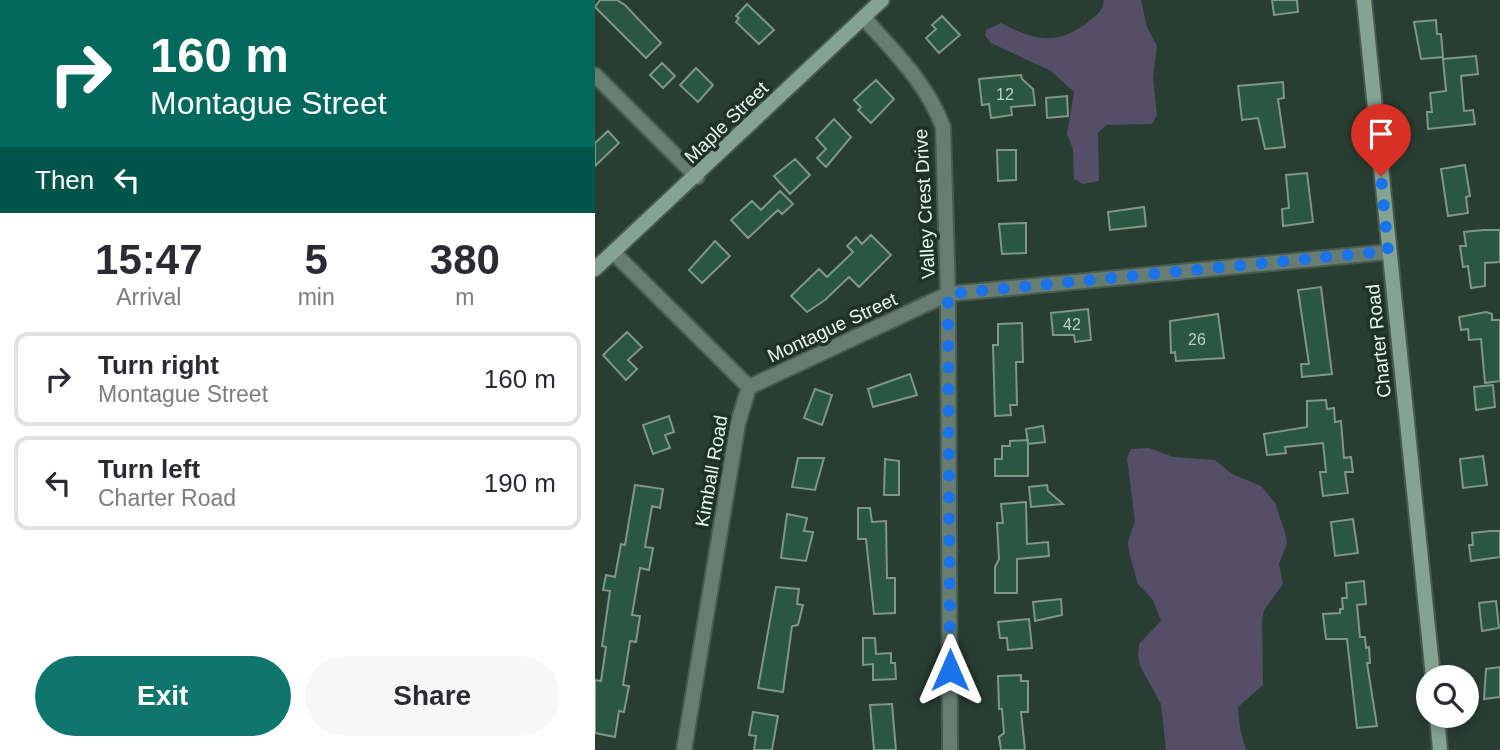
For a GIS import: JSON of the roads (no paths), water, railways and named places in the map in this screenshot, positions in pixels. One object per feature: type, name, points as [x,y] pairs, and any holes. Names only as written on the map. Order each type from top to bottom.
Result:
[{"type":"street","name":"Maple Street","points":[[595,269],[697,177],[882,0]]},
{"type":"street","name":"Charter Road","points":[[1364,0],[1432,665]]},
{"type":"street","name":"Valley Crest Drive","points":[[864,18],[921,83],[935,105],[943,127],[948,294],[950,750]]},
{"type":"street","points":[[595,75],[697,177]]},
{"type":"street","name":"Montague Street","points":[[749,387],[948,294],[1388,251]]},
{"type":"street","points":[[614,253],[749,387]]},
{"type":"street","name":"Kimball Road","points":[[684,750],[738,423],[749,387]]},
{"type":"street","points":[[1438,728],[1440,750]]}]
